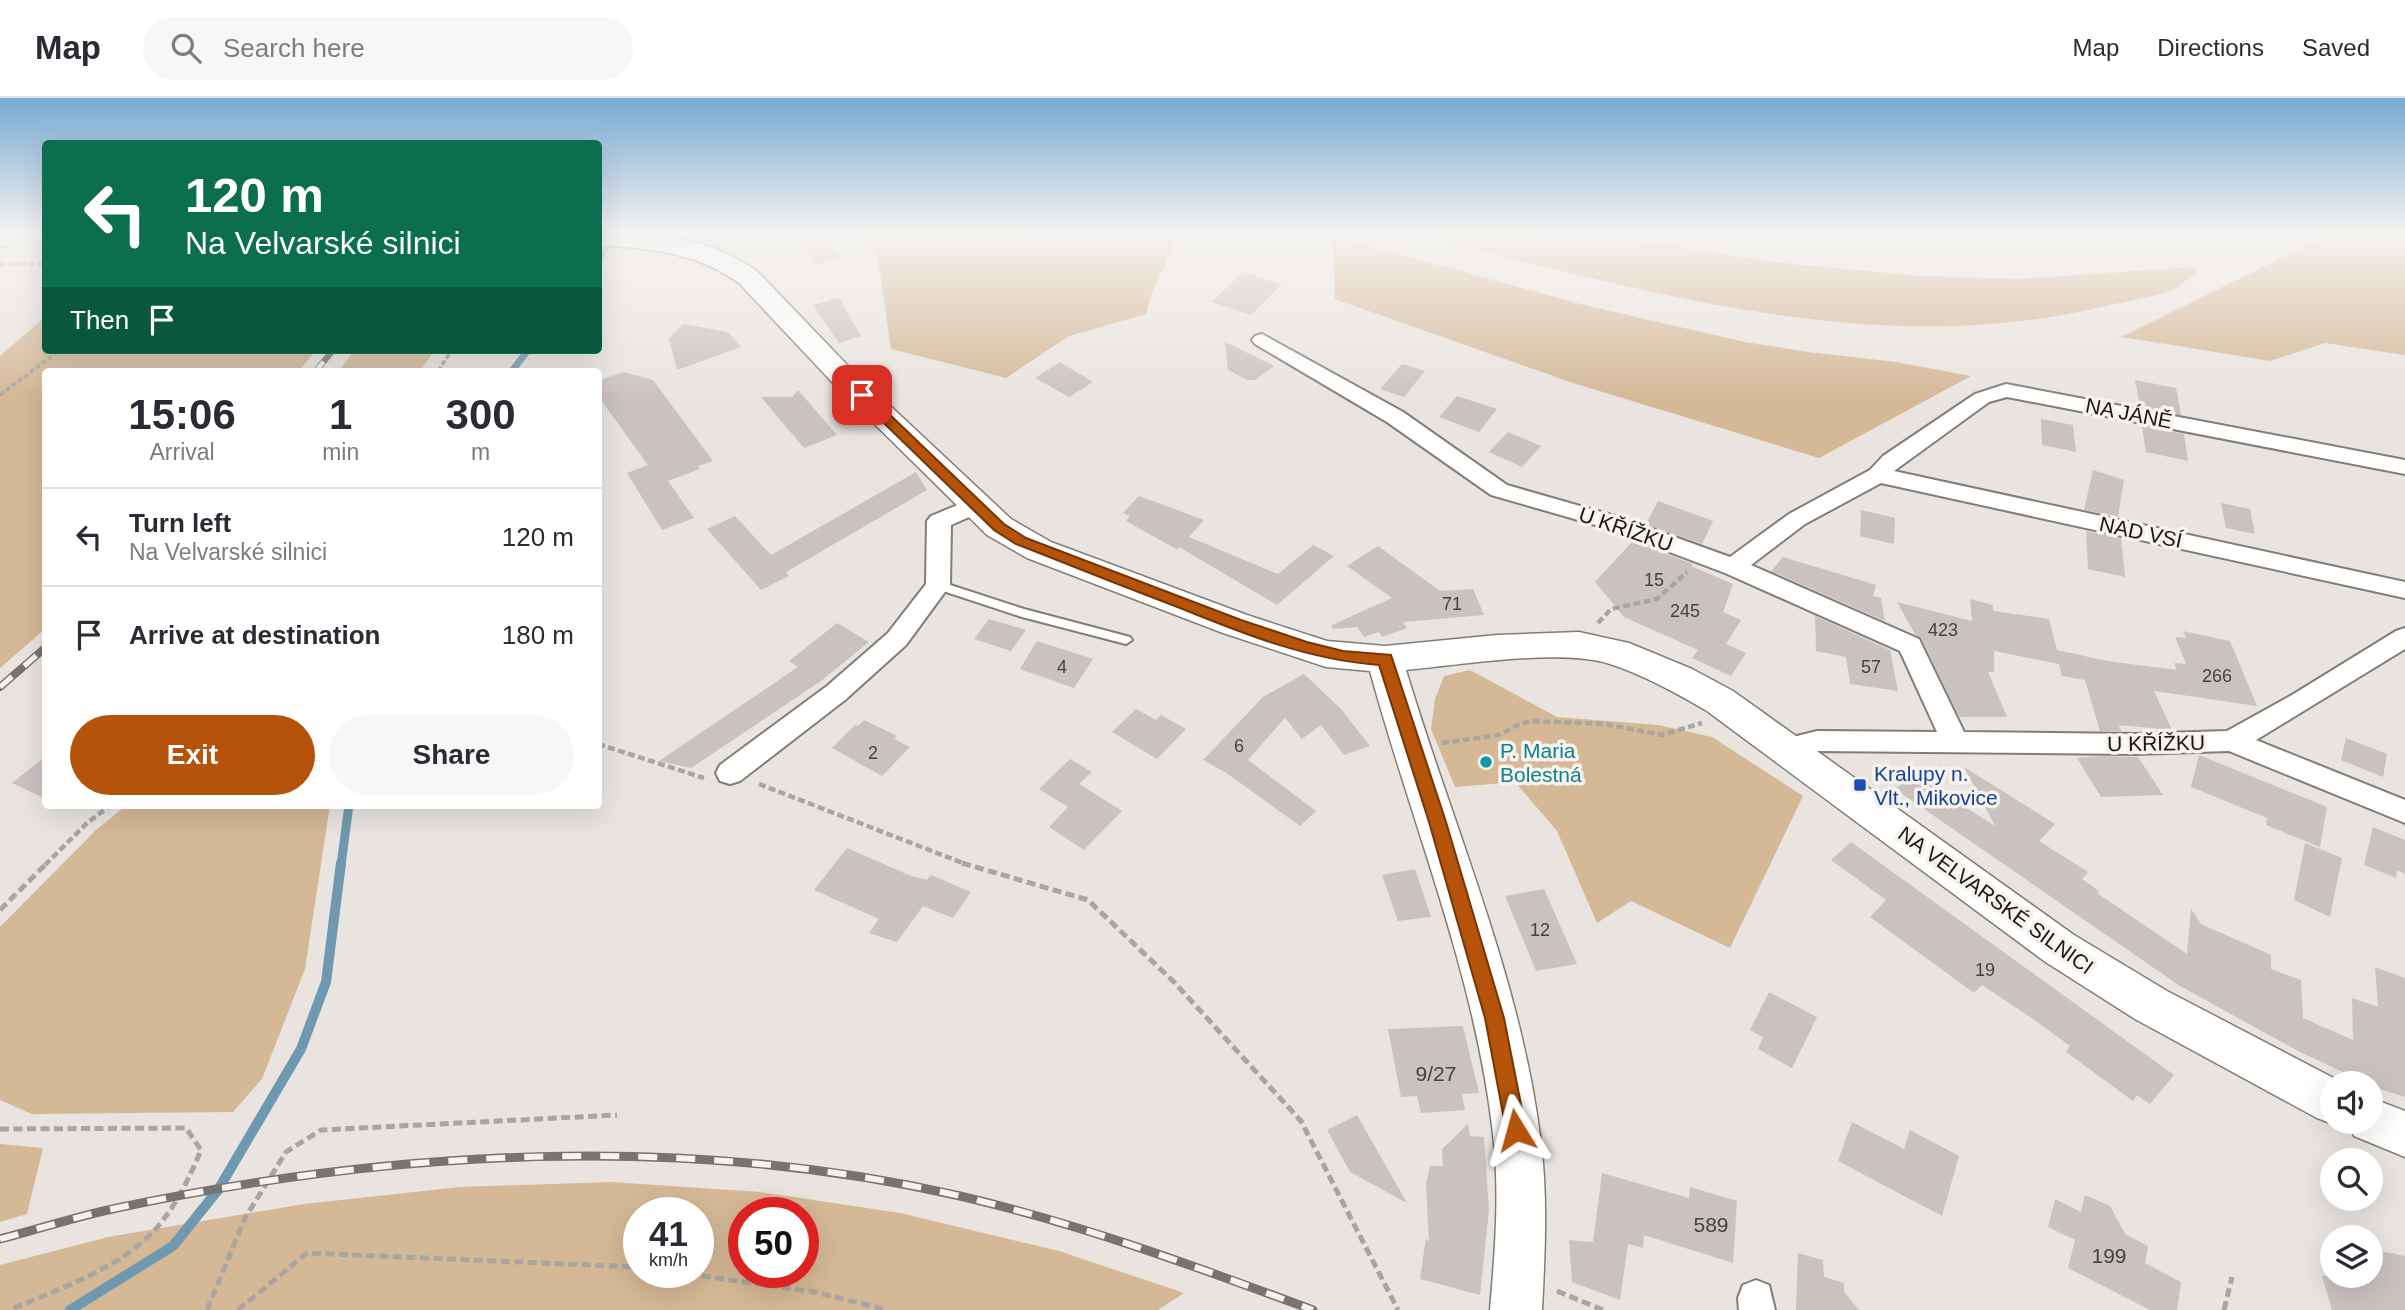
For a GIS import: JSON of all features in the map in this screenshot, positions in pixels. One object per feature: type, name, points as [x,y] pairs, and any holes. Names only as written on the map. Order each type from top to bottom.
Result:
[{"type":"main road","name":"NA VELVARSKÉ SILNICI","points":[[758,288],[842,376],[999,527],[1040,550],[1305,648],[1343,657],[1385,659],[1497,648],[1579,645],[1616,652],[1679,678],[1720,701],[1787,748],[2098,973],[2183,1023],[2320,1095]]},
{"type":"main road","points":[[1385,659],[1398,707],[1438,822],[1501,1044],[1514,1111],[1522,1228],[1533,1299]]},
{"type":"main road","points":[[2383,1124],[2405,1134]]},
{"type":"street","name":"U KŘÍŽKU","points":[[1262,340],[1395,417],[1499,490],[1614,523],[1704,556],[1910,645],[1955,742]]},
{"type":"street","name":"NA JÁNĚ","points":[[1733,567],[1797,519],[1878,475],[1891,461],[1982,398],[2006,390],[2405,467]]},
{"type":"street","name":"NAD VSÍ","points":[[1878,475],[2405,590]]},
{"type":"street","points":[[730,773],[836,693],[897,639],[938,585],[939,522],[978,505]]},
{"type":"street","name":"U KŘÍŽKU","points":[[2231,741],[2301,702],[2405,637]]},
{"type":"street","name":"U KŘÍŽKU","points":[[1787,748],[1817,741],[2135,744],[2231,741],[2405,812]]},
{"type":"lane","points":[[938,585],[1022,613],[1126,640]]},
{"type":"path","points":[[0,395],[55,354]]},
{"type":"path","points":[[1579,645],[1611,609],[1657,600],[1704,556]]},
{"type":"path","points":[[1434,744],[1499,735],[1519,724],[1534,721],[1605,724],[1662,735],[1692,728],[1713,717]]},
{"type":"path","points":[[602,745],[706,779],[730,773],[957,862],[1088,900],[1174,982],[1301,1121],[1398,1310]]},
{"type":"path","points":[[0,910],[87,823],[106,809]]},
{"type":"path","points":[[207,1310],[245,1218],[286,1152],[321,1130],[617,1115]]},
{"type":"path","points":[[0,1129],[186,1128],[201,1150],[187,1184],[146,1239],[107,1264],[10,1310]]},
{"type":"path","points":[[238,1310],[307,1253],[623,1266]]},
{"type":"path","points":[[2224,1310],[2232,1276]]},
{"type":"path","points":[[714,1278],[814,1292],[887,1310]]},
{"type":"path","points":[[1533,1299],[1603,1310]]},
{"type":"shaded area","points":[[882,288],[1155,288],[1146,314],[1069,336],[1006,378],[891,349]]},
{"type":"shaded area","points":[[1335,288],[1520,288],[1745,342],[1896,362],[1971,376],[1819,458],[1573,383],[1335,299]]},
{"type":"shaded area","points":[[1633,288],[2176,288],[2156,295],[2105,306],[2018,321],[1931,326],[1842,322],[1753,311]]},
{"type":"shaded area","points":[[2221,288],[2405,288],[2405,355],[2325,343],[2270,361],[2123,337],[2111,342]]},
{"type":"shaded area","points":[[42,320],[42,354],[313,354],[301,368],[42,368],[42,632],[0,668],[0,356]]},
{"type":"shaded area","points":[[351,354],[432,354],[422,368],[341,368]]},
{"type":"shaded area","points":[[1470,670],[1557,717],[1658,725],[1712,737],[1803,796],[1730,948],[1631,901],[1597,923],[1557,831],[1515,782],[1455,787],[1431,729],[1435,699],[1444,676]]},
{"type":"shaded area","points":[[122,809],[329,809],[305,969],[262,1079],[233,1112],[32,1114],[0,1100],[0,927],[96,830]]},
{"type":"shaded area","points":[[0,1144],[43,1148],[27,1214],[0,1222]]},
{"type":"shaded area","points":[[611,1182],[760,1192],[793,1197],[728,1197],[728,1288],[819,1288],[819,1201],[900,1213],[1059,1251],[1184,1293],[1158,1310],[0,1310],[0,1265],[108,1237],[304,1204],[460,1187]]},
{"type":"building","points":[[1227,288],[1278,288],[1251,315],[1212,302]]},
{"type":"building","points":[[839,298],[861,336],[839,343],[813,305]]},
{"type":"building","points":[[683,324],[728,332],[741,347],[677,370],[669,339]]},
{"type":"building","points":[[1225,342],[1274,366],[1255,380],[1247,380],[1228,370]]},
{"type":"building","points":[[1060,362],[1093,382],[1069,397],[1035,378]]},
{"type":"building","points":[[1402,364],[1425,371],[1404,397],[1380,389]]},
{"type":"building","points":[[624,372],[653,380],[713,461],[668,481],[694,518],[662,530],[627,473],[648,465],[602,402],[602,380]]},
{"type":"building","points":[[2135,380],[2176,388],[2181,415],[2140,407]]},
{"type":"building","points":[[798,390],[837,435],[804,448],[761,397],[792,397]]},
{"type":"building","points":[[1457,396],[1497,409],[1479,432],[1439,417]]},
{"type":"building","points":[[2041,419],[2073,425],[2076,452],[2042,445]]},
{"type":"building","points":[[2142,426],[2184,434],[2188,461],[2146,452]]},
{"type":"building","points":[[1508,432],[1541,446],[1522,467],[1489,452]]},
{"type":"building","points":[[2093,470],[2124,480],[2118,517],[2084,510]]},
{"type":"building","points":[[916,472],[927,490],[786,572],[789,576],[761,590],[707,529],[735,516],[771,555]]},
{"type":"building","points":[[1139,496],[1204,520],[1189,537],[1278,574],[1313,545],[1334,556],[1277,605],[1179,547],[1178,550],[1126,521],[1130,516],[1123,513]]},
{"type":"building","points":[[1658,501],[1713,521],[1702,544],[1646,524]]},
{"type":"building","points":[[2221,503],[2250,509],[2255,534],[2226,528]]},
{"type":"building","points":[[1861,510],[1895,518],[1894,544],[1860,536]]},
{"type":"building","points":[[2086,531],[2121,538],[2125,577],[2088,569]]},
{"type":"building","points":[[1633,541],[1693,564],[1691,566],[1733,584],[1723,612],[1741,620],[1726,644],[1746,653],[1731,676],[1692,658],[1698,650],[1624,617],[1595,582]]},
{"type":"building","points":[[1378,546],[1440,591],[1473,589],[1484,615],[1403,622],[1407,628],[1382,637],[1379,632],[1364,637],[1357,627],[1332,629],[1332,625],[1392,598],[1347,566]]},
{"type":"building","points":[[1783,557],[1876,585],[1873,596],[1881,598],[1885,621],[1771,571]]},
{"type":"building","points":[[1970,599],[1993,605],[1993,611],[2049,619],[2057,650],[2107,661],[2177,670],[2174,663],[2186,664],[2175,637],[2186,638],[2183,631],[2230,641],[2257,706],[2154,691],[2172,730],[2118,725],[2122,731],[2100,731],[2085,680],[2062,676],[2059,664],[1994,651],[1994,672],[1988,672],[2007,717],[1959,717],[1921,638],[1915,634],[1897,602],[1972,621]]},
{"type":"building","points":[[1815,616],[1890,650],[1898,691],[1850,684],[1846,657],[1816,651]]},
{"type":"building","points":[[989,619],[1026,630],[1011,651],[974,639]]},
{"type":"building","points":[[837,623],[869,642],[821,681],[691,768],[659,761],[798,667],[789,661]]},
{"type":"building","points":[[1037,641],[1093,659],[1074,688],[1020,669]]},
{"type":"building","points":[[1304,674],[1341,709],[1370,746],[1344,755],[1321,725],[1302,739],[1285,718],[1248,760],[1316,811],[1300,826],[1225,772],[1203,760],[1263,697]]},
{"type":"building","points":[[1136,709],[1156,720],[1161,715],[1186,729],[1157,759],[1112,732]]},
{"type":"building","points":[[864,720],[897,736],[894,739],[910,747],[882,776],[832,748],[855,725],[858,726]]},
{"type":"building","points":[[2346,738],[2387,754],[2383,777],[2341,760]]},
{"type":"building","points":[[2199,755],[2327,807],[2320,847],[2266,825],[2267,818],[2191,787]]},
{"type":"building","points":[[2138,757],[2163,795],[2101,797],[2077,758]]},
{"type":"building","points":[[42,759],[42,797],[12,783]]},
{"type":"building","points":[[1070,759],[1092,772],[1079,784],[1122,811],[1084,850],[1049,827],[1068,807],[1039,789]]},
{"type":"building","points":[[1964,767],[2055,824],[2039,841],[2088,872],[2082,879],[2099,891],[2097,893],[2187,954],[2191,909],[2201,924],[2271,955],[2271,969],[2301,980],[2303,1018],[2353,1040],[2352,998],[2378,1007],[2375,967],[2405,978],[2405,1097],[2383,1090],[2383,1071],[2341,1071],[2300,1052],[2180,986],[1895,789],[1913,774],[1995,826]]},
{"type":"building","points":[[2373,827],[2405,840],[2405,874],[2397,870],[2396,878],[2364,865]]},
{"type":"building","points":[[1851,842],[2174,1075],[2150,1104],[2137,1095],[2133,1101],[2066,1052],[2070,1046],[2033,1019],[1982,985],[1974,993],[1870,917],[1886,900],[1831,860]]},
{"type":"building","points":[[2305,843],[2342,858],[2330,917],[2294,900]]},
{"type":"building","points":[[847,848],[911,876],[927,880],[931,875],[971,892],[953,918],[923,906],[897,942],[869,933],[879,919],[814,890]]},
{"type":"building","points":[[1415,869],[1431,917],[1398,921],[1382,875]]},
{"type":"building","points":[[1544,889],[1577,964],[1536,971],[1505,896]]},
{"type":"building","points":[[1769,992],[1817,1017],[1792,1068],[1758,1049],[1763,1037],[1750,1030]]},
{"type":"building","points":[[1463,1026],[1479,1093],[1462,1094],[1465,1110],[1421,1113],[1417,1096],[1401,1097],[1388,1029]]},
{"type":"building","points":[[1357,1115],[1407,1203],[1350,1172],[1327,1130]]},
{"type":"building","points":[[1852,1122],[1904,1149],[1910,1130],[1959,1156],[1942,1216],[1838,1161]]},
{"type":"building","points":[[1468,1124],[1470,1136],[1484,1137],[1489,1210],[1480,1295],[1420,1279],[1426,1238],[1429,1242],[1426,1185],[1430,1166],[1443,1166],[1442,1149]]},
{"type":"building","points":[[1602,1173],[1689,1198],[1690,1187],[1737,1201],[1733,1263],[1644,1235],[1643,1248],[1628,1244],[1620,1300],[1572,1282],[1569,1240],[1593,1242]]},
{"type":"building","points":[[2085,1195],[2110,1206],[2125,1234],[2148,1246],[2145,1263],[2181,1282],[2177,1310],[2150,1310],[2068,1268],[2075,1240],[2048,1227],[2055,1199],[2081,1212]]},
{"type":"building","points":[[2383,1251],[2405,1256],[2405,1310],[2332,1310],[2326,1288],[2383,1288]]},
{"type":"building","points":[[1798,1253],[1823,1260],[1824,1277],[1844,1283],[1844,1292],[1859,1310],[1796,1310]]},
{"type":"waterway","points":[[514,368],[525,354]]},
{"type":"waterway","points":[[341,865],[348,809]]},
{"type":"waterway","points":[[70,1310],[173,1246],[218,1190],[301,1049],[326,982],[341,863]]},
{"type":"railway","points":[[318,368],[330,354]]},
{"type":"railway","points":[[0,687],[42,650]]},
{"type":"railway","points":[[0,1239],[117,1208],[221,1188],[326,1173],[432,1162],[538,1157],[645,1157],[751,1163],[856,1176],[960,1196],[1094,1233],[1313,1310]]},
{"type":"place","name":"P. Maria Bolestná","points":[[1486,762]]},
{"type":"place","name":"Kralupy n. Vlt., Mikovice","points":[[1860,785]]},
{"type":"route","points":[[862,395],[999,527],[1021,541],[1305,648],[1343,657],[1385,659],[1395,697],[1438,822],[1494,1018],[1516,1130]]}]
